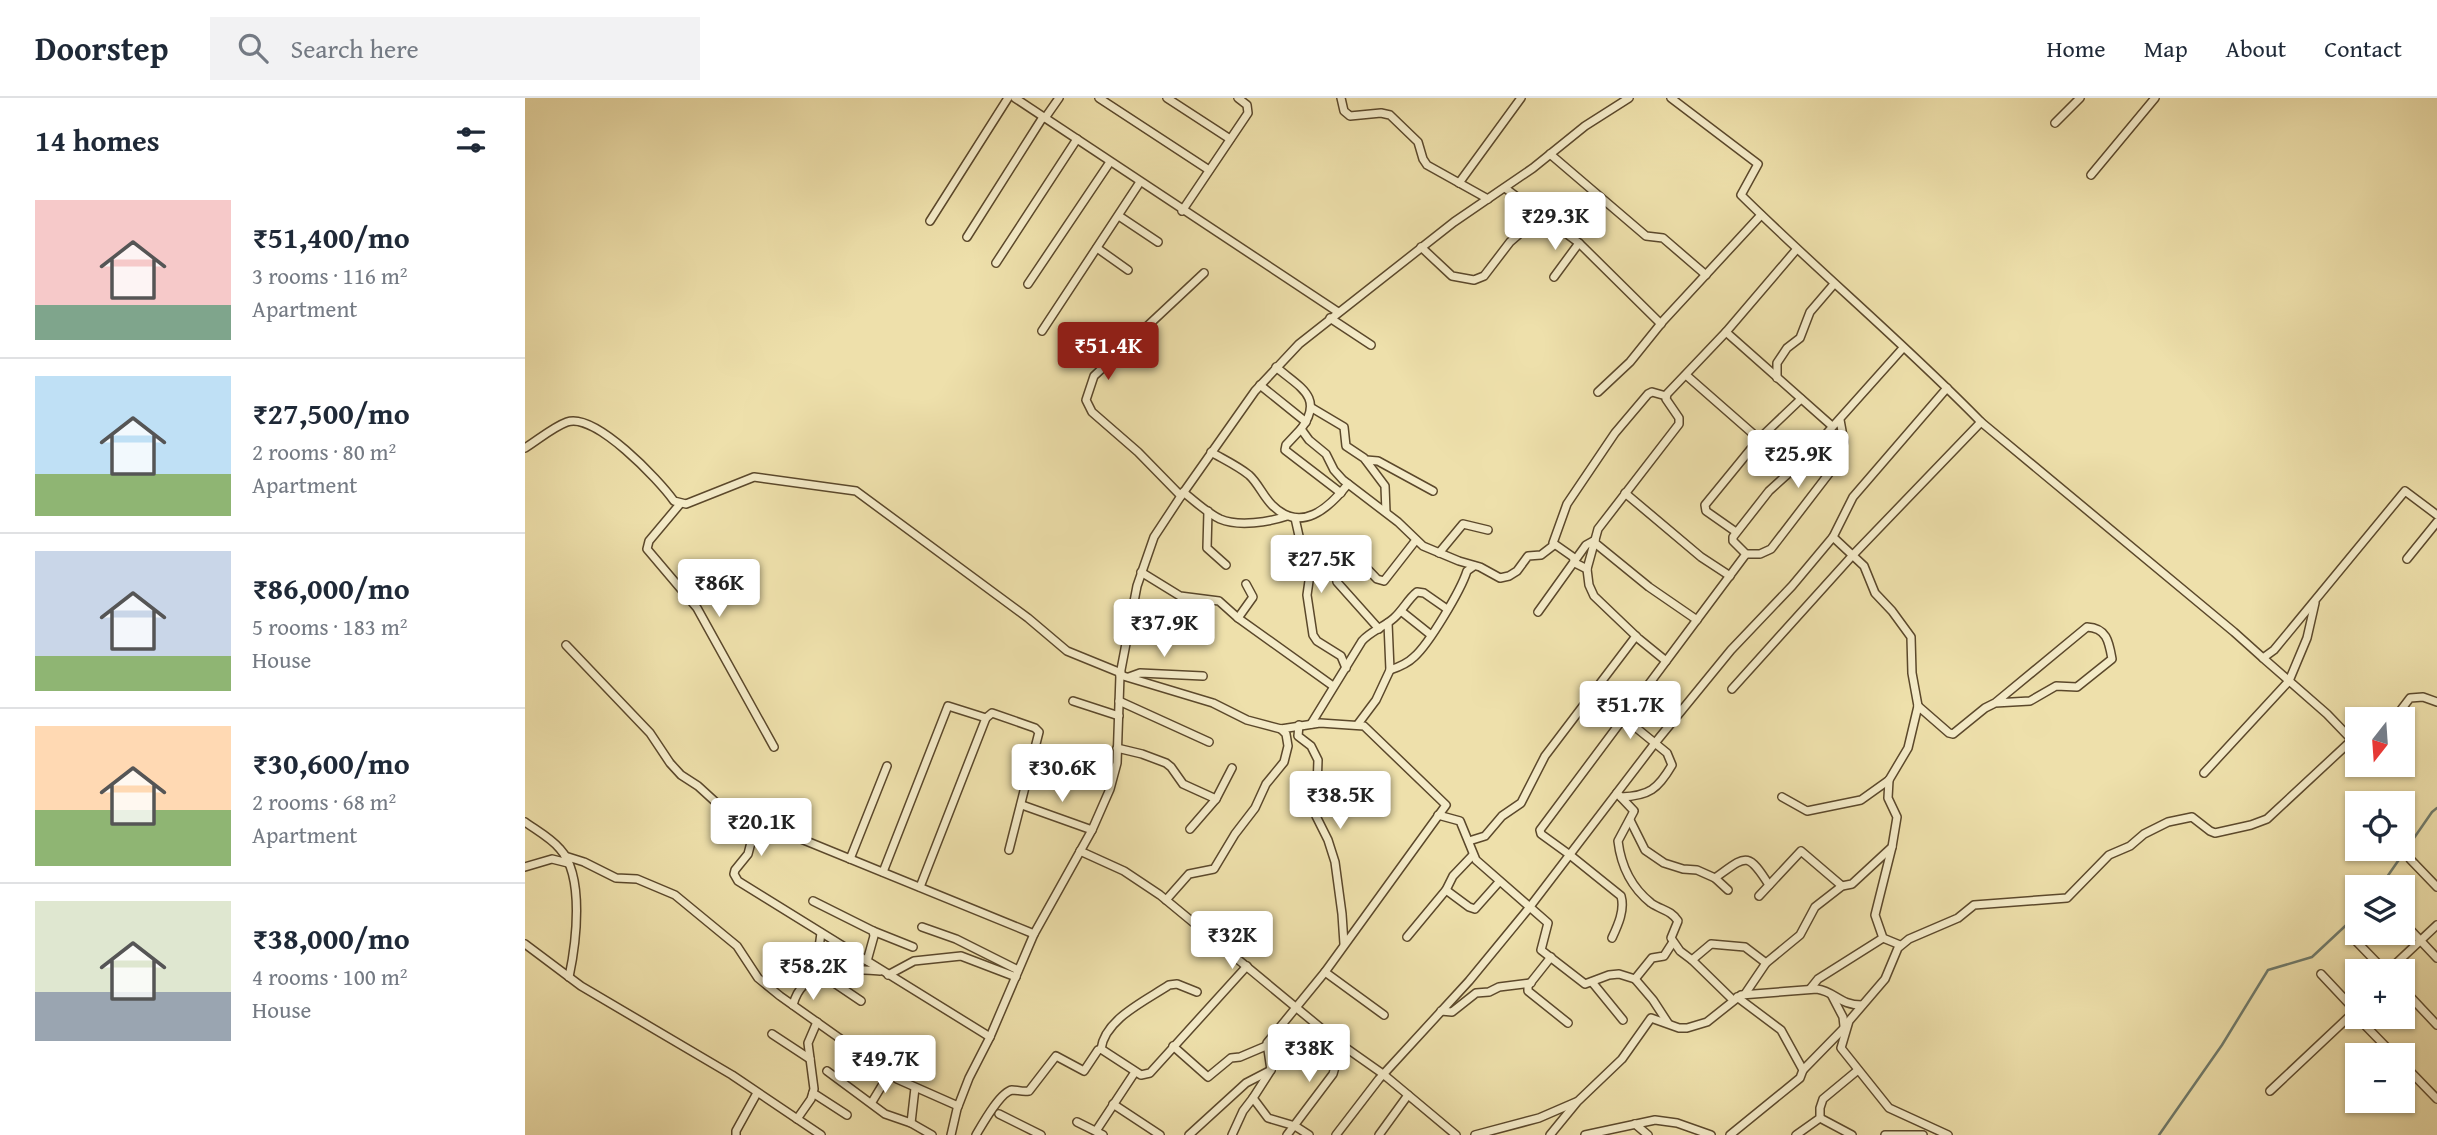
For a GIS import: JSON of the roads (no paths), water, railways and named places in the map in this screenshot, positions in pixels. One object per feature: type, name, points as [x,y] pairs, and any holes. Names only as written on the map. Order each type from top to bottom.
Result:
[{"type":"street","points":[[930,221],[1008,98]]},
{"type":"street","points":[[1015,98],[1338,312]]},
{"type":"street","points":[[967,237],[1059,98]]},
{"type":"street","points":[[1099,98],[1209,170]]},
{"type":"street","points":[[1167,98],[1230,139]]},
{"type":"street","points":[[1182,211],[1248,113],[1247,105],[1238,98]]},
{"type":"street","points":[[1341,98],[1344,111],[1350,116],[1381,113],[1390,115],[1418,142],[1427,165],[1488,199]]},
{"type":"street","points":[[1459,183],[1521,98]]},
{"type":"street","points":[[951,1135],[969,1078],[990,1037],[1034,934],[1092,830],[1110,789],[1117,763],[1120,674],[1141,572],[1154,537],[1182,494],[1260,385],[1330,318],[1585,126],[1629,98]]},
{"type":"street","points":[[1671,98],[1758,164],[1741,195],[1796,250],[1947,387],[1981,422],[2263,658],[2345,731]]},
{"type":"street","points":[[2055,123],[2080,98]]},
{"type":"street","points":[[2091,175],[2155,98]]},
{"type":"street","points":[[996,263],[1077,139]]},
{"type":"street","points":[[1550,154],[1646,236],[1663,238],[1706,275]]},
{"type":"street","points":[[1028,284],[1110,162]]},
{"type":"street","points":[[1042,331],[1140,182]]},
{"type":"street","points":[[1505,188],[1579,243],[1661,324]]},
{"type":"street","points":[[1421,247],[1453,276],[1474,280],[1485,276],[1510,242],[1541,215]]},
{"type":"street","points":[[1598,392],[1630,362],[1661,324],[1761,215]]},
{"type":"street","points":[[1119,216],[1157,242]]},
{"type":"street","points":[[1554,277],[1579,243]]},
{"type":"street","points":[[1097,248],[1128,270]]},
{"type":"street","points":[[1665,396],[1796,250]]},
{"type":"street","points":[[1204,273],[1123,352],[1094,376],[1086,400],[1092,412],[1182,494],[1230,522],[1307,517],[1332,504],[1348,484]]},
{"type":"street","points":[[1776,378],[1777,362],[1787,348],[1800,338],[1809,312],[1834,284]]},
{"type":"street","points":[[1330,318],[1371,345]]},
{"type":"street","points":[[1725,332],[1832,426]]},
{"type":"street","points":[[1840,421],[1844,442],[1835,465],[1771,549],[1760,554],[1746,554],[1734,543],[1736,532],[1769,491],[1840,421],[1903,348]]},
{"type":"street","points":[[1276,368],[1308,394],[1312,408],[1304,425],[1286,445],[1286,452],[1341,493]]},
{"type":"street","points":[[1686,375],[1759,439]]},
{"type":"street","points":[[1260,385],[1304,425],[1308,440],[1326,454],[1333,470],[1423,546],[1480,567],[1500,578],[1517,571],[1528,556],[1541,555],[1555,545]]},
{"type":"street","points":[[1336,1135],[1383,1074],[1529,908],[1619,795],[1655,743],[1731,650],[1792,586],[1833,537],[1853,497],[1947,387]]},
{"type":"street","points":[[1587,569],[1575,563],[1573,557],[1553,542],[1565,506],[1615,433],[1650,393],[1665,396],[1679,418],[1679,424],[1598,528],[1587,569],[1594,596],[1666,661]]},
{"type":"street","points":[[1736,532],[1704,508],[1759,439],[1801,399]]},
{"type":"street","points":[[1312,408],[1341,424],[1345,430],[1346,446],[1366,460],[1385,486],[1386,513]]},
{"type":"street","points":[[525,448],[568,422],[585,423],[614,441],[645,466],[674,501],[680,504],[754,477],[856,491],[1028,618],[1067,651],[1120,674],[1213,703],[1247,720],[1281,729],[1311,724],[1358,724],[1371,733],[1446,805],[1325,972],[1266,1046],[1230,1059],[1207,1077],[1173,1046]]},
{"type":"street","points":[[1732,689],[1852,556],[1981,422]]},
{"type":"street","points":[[1211,452],[1247,474],[1270,504],[1291,517],[1309,581],[1307,595],[1313,635],[1317,641],[1341,656],[1346,668]]},
{"type":"street","points":[[1366,460],[1378,461],[1433,491]]},
{"type":"street","points":[[2263,658],[2274,650],[2405,491],[2437,514]]},
{"type":"street","points":[[1625,493],[1701,557],[1730,576]]},
{"type":"street","points":[[680,504],[649,541],[647,550],[697,608],[774,747]]},
{"type":"street","points":[[1208,511],[1207,548],[1226,565]]},
{"type":"street","points":[[2407,559],[2437,522]]},
{"type":"street","points":[[1439,553],[1463,524],[1488,530]]},
{"type":"street","points":[[1782,797],[1809,811],[1823,806],[1846,805],[1863,799],[1889,780],[1908,748],[1918,706],[1912,673],[1911,636],[1874,591],[1864,566],[1833,537]]},
{"type":"street","points":[[1379,628],[1337,582],[1336,576],[1350,556],[1354,555],[1377,579],[1384,581],[1416,540]]},
{"type":"street","points":[[1538,612],[1586,545],[1595,542]]},
{"type":"street","points":[[1595,542],[1649,587],[1697,620]]},
{"type":"street","points":[[1612,938],[1620,921],[1622,898],[1539,831],[1746,554]]},
{"type":"street","points":[[1390,670],[1415,657],[1447,609],[1467,571],[1474,566]]},
{"type":"street","points":[[1141,572],[1180,596],[1219,601],[1238,618],[1333,686]]},
{"type":"street","points":[[1238,618],[1253,597],[1246,584]]},
{"type":"street","points":[[1311,724],[1361,641],[1402,611],[1412,596],[1420,592],[1447,609]]},
{"type":"street","points":[[2204,773],[2289,681],[2307,638],[2316,599]]},
{"type":"street","points":[[1402,611],[1431,635]]},
{"type":"street","points":[[1358,724],[1376,700],[1390,670],[1388,623]]},
{"type":"street","points":[[1918,706],[1953,734],[2087,626],[2101,630],[2106,635],[2112,659],[2079,686],[2056,686],[2030,701],[1994,703]]},
{"type":"street","points":[[1469,841],[1485,836],[1502,816],[1521,803],[1545,756],[1636,636]]},
{"type":"street","points":[[566,645],[650,733],[681,775],[721,807],[747,821],[754,831],[748,854],[735,870],[736,877],[990,1037]]},
{"type":"street","points":[[1129,677],[1140,673],[1203,676]]},
{"type":"street","points":[[2403,707],[2410,698],[2423,697],[2437,702]]},
{"type":"street","points":[[1073,701],[1119,716]]},
{"type":"street","points":[[1119,701],[1209,742]]},
{"type":"street","points":[[883,872],[948,706],[986,718]]},
{"type":"street","points":[[920,887],[986,718],[992,713],[1039,730],[1009,850]]},
{"type":"street","points":[[1619,795],[1644,795],[1658,785],[1671,766],[1668,755],[1623,717]]},
{"type":"street","points":[[1288,746],[1298,736],[1299,725]]},
{"type":"street","points":[[1166,900],[1189,874],[1214,869],[1255,808],[1266,784],[1284,762],[1288,746],[1286,734],[1281,729]]},
{"type":"street","points":[[1298,736],[1311,746],[1318,760],[1317,816],[1335,862],[1344,945]]},
{"type":"street","points":[[1117,748],[1166,763],[1182,783],[1216,799]]},
{"type":"street","points":[[1730,1135],[1800,1078],[1803,1070],[1846,1026],[1885,979],[1901,945],[1911,937],[1958,918],[1975,905],[2067,898],[2108,856],[2130,846],[2147,832],[2170,821],[2192,817],[2215,833],[2267,819],[2345,750]]},
{"type":"street","points":[[850,859],[887,766]]},
{"type":"street","points":[[1190,829],[1216,799],[1232,768]]},
{"type":"street","points":[[1882,938],[1875,915],[1897,817],[1888,798],[1889,780]]},
{"type":"street","points":[[1619,795],[1633,809],[1618,841],[1625,874],[1652,903],[1673,913],[1678,921],[1670,936],[1680,951],[1781,1030],[1803,1070]]},
{"type":"street","points":[[1022,805],[1092,830]]},
{"type":"street","points":[[1438,814],[1458,819],[1473,855],[1499,882],[1548,923],[1540,948],[1585,984],[1607,975],[1617,974],[1635,979],[1668,1024]]},
{"type":"street","points":[[1630,820],[1642,848],[1662,862],[1682,869],[1697,870],[1715,878],[1728,890]]},
{"type":"street","points":[[525,822],[559,848],[574,878],[576,943],[569,977]]},
{"type":"street","points":[[754,831],[789,834],[1034,934]]},
{"type":"street","points":[[1550,1135],[1577,1102],[1622,1059],[1649,1020],[1654,1018],[1684,1029],[1704,1024],[1738,997],[1766,963],[1800,935],[1815,907],[1842,886],[1851,884],[1892,848]]},
{"type":"street","points":[[1080,851],[1124,871],[1166,900],[1456,1135]]},
{"type":"street","points":[[1759,896],[1801,851],[1842,886]]},
{"type":"street","points":[[1407,937],[1446,890],[1453,876],[1473,855]]},
{"type":"street","points":[[525,867],[552,859],[566,859],[587,863],[615,878],[637,879],[675,895],[737,946],[758,978],[793,1006],[889,1074],[958,1106]]},
{"type":"street","points":[[1715,878],[1740,860],[1746,859],[1756,865],[1769,886]]},
{"type":"street","points":[[2412,861],[2437,887]]},
{"type":"street","points":[[1446,890],[1475,909],[1499,882]]},
{"type":"street","points":[[813,901],[912,947]]},
{"type":"street","points":[[2400,959],[2437,925]]},
{"type":"street","points":[[922,927],[955,939],[1017,973]]},
{"type":"street","points":[[867,961],[873,931]]},
{"type":"street","points":[[818,975],[821,933]]},
{"type":"street","points":[[2415,935],[2437,958]]},
{"type":"street","points":[[1882,938],[1901,945]]},
{"type":"street","points":[[1810,989],[1818,979],[1882,938]]},
{"type":"street","points":[[1635,979],[1652,958],[1664,956],[1673,942]]},
{"type":"street","points":[[1692,960],[1708,946],[1717,943],[1745,947],[1766,963]]},
{"type":"street","points":[[525,944],[569,977],[821,1135]]},
{"type":"street","points":[[2360,945],[2375,959]]},
{"type":"street","points":[[780,996],[796,993],[818,975],[849,969],[885,973],[914,961],[961,956],[1017,973]]},
{"type":"street","points":[[1551,957],[1528,989],[1529,993],[1567,1023]]},
{"type":"street","points":[[904,966],[904,984]]},
{"type":"street","points":[[1101,1049],[1141,1075],[1150,1073],[1247,966]]},
{"type":"street","points":[[1325,972],[1384,1016]]},
{"type":"street","points":[[2321,974],[2345,998]]},
{"type":"street","points":[[818,975],[861,1001]]},
{"type":"street","points":[[1592,982],[1623,1020]]},
{"type":"street","points":[[1441,1011],[1452,1012],[1476,993],[1531,983]]},
{"type":"street","points":[[977,1135],[985,1119],[1005,1094],[1012,1090],[1028,1091],[1052,1058],[1059,1056],[1084,1071],[1101,1049],[1104,1037],[1114,1023],[1169,985],[1177,984],[1198,992]]},
{"type":"street","points":[[1738,997],[1810,989],[1822,990],[1847,1005],[1862,1005]]},
{"type":"street","points":[[793,1006],[796,993]]},
{"type":"street","points":[[1832,995],[1846,1026],[1841,1048],[1858,1070],[1891,1109],[1945,1134]]},
{"type":"street","points":[[2415,1001],[2437,1024]]},
{"type":"street","points":[[2270,1091],[2345,1016]]},
{"type":"street","points":[[797,1119],[813,1093],[814,1077],[808,1043],[817,1022]]},
{"type":"street","points":[[2372,1029],[2384,1043]]},
{"type":"street","points":[[1287,1135],[1333,1074],[1335,1067],[1327,1033]]},
{"type":"street","points":[[772,1034],[810,1059]]},
{"type":"street","points":[[1232,1135],[1243,1111],[1272,1070],[1266,1046]]},
{"type":"street","points":[[1189,1135],[1246,1083],[1272,1070]]},
{"type":"street","points":[[1796,1135],[1820,1118],[1823,1099],[1858,1070]]},
{"type":"street","points":[[827,1071],[885,1114],[911,1123],[932,1135]]},
{"type":"street","points":[[1077,1122],[1099,1133],[1113,1104],[1135,1072]]},
{"type":"street","points":[[872,1102],[889,1074]]},
{"type":"street","points":[[2415,1076],[2437,1099]]},
{"type":"street","points":[[911,1123],[915,1088]]},
{"type":"street","points":[[736,1135],[757,1093]]},
{"type":"street","points":[[813,1093],[847,1115]]},
{"type":"street","points":[[1380,1135],[1408,1096]]},
{"type":"street","points":[[1253,1098],[1268,1118],[1294,1126],[1309,1135]]},
{"type":"street","points":[[1475,1135],[1539,1118],[1577,1102]]},
{"type":"street","points":[[1113,1104],[1160,1135]]},
{"type":"street","points":[[999,1114],[1041,1135]]},
{"type":"street","points":[[1820,1118],[1852,1135]]},
{"type":"street","points":[[1585,1135],[1663,1120],[1711,1135]]},
{"type":"street","points":[[1635,1124],[1648,1135]]},
{"type":"street","points":[[1885,1135],[1945,1134]]},
{"type":"waterway","points":[[2388,875],[2437,808]]},
{"type":"waterway","points":[[2159,1135],[2222,1045],[2268,970],[2312,957],[2345,926]]}]
